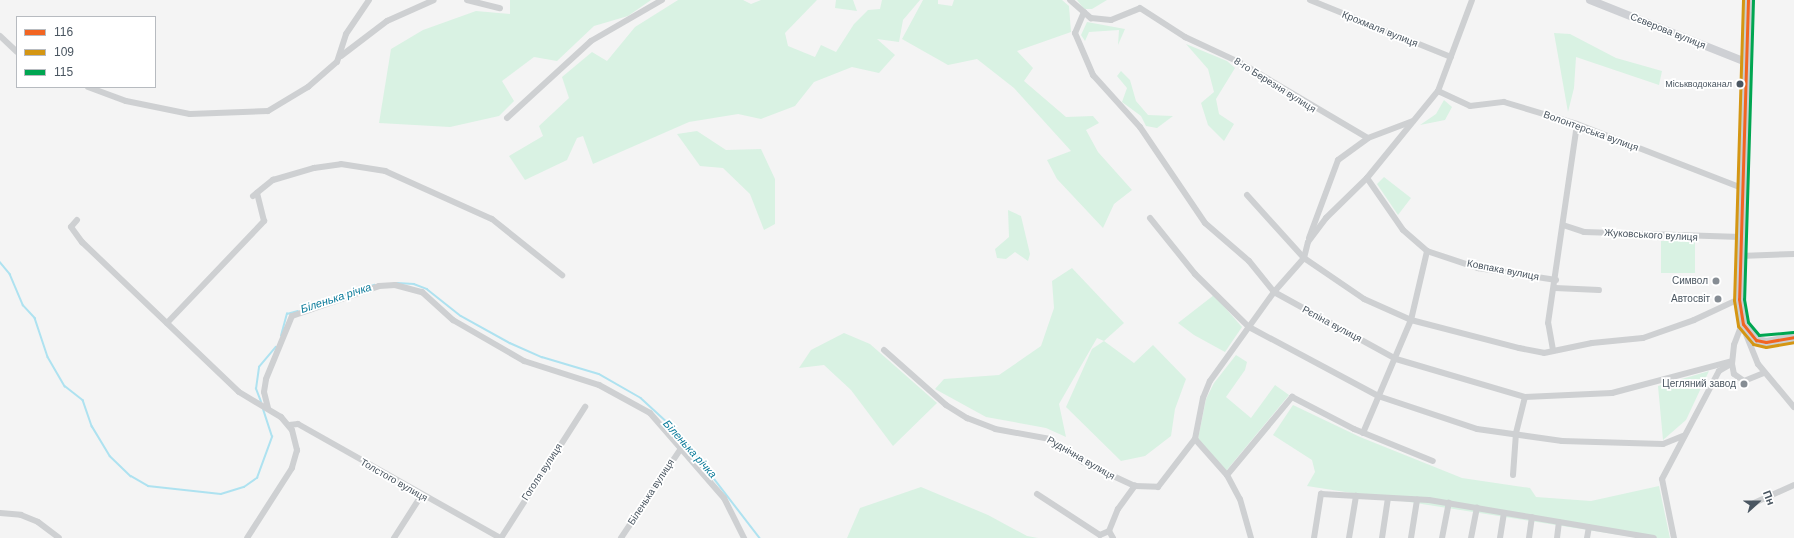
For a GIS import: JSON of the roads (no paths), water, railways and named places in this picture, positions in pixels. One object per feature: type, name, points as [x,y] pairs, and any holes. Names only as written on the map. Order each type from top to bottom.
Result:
[{"type":"main road","name":"Сєверова вулиця","points":[[1590,0],[1746,62]]},
{"type":"main road","points":[[1748,0],[1739,299],[1743,324],[1756,340],[1766,342],[1794,337]]},
{"type":"street","points":[[341,56],[346,34],[369,0]]},
{"type":"street","points":[[91,88],[126,101],[190,114],[258,113],[268,111],[308,87],[341,56],[387,21],[434,0]]},
{"type":"street","points":[[467,0],[500,8]]},
{"type":"street","points":[[507,118],[591,41],[662,0]]},
{"type":"street","points":[[1070,0],[1084,12]]},
{"type":"street","name":"Крохмаля вулиця","points":[[1310,0],[1451,57]]},
{"type":"street","points":[[1308,242],[1326,218],[1367,178],[1438,91],[1472,0]]},
{"type":"street","name":"8-го Березня вулиця","points":[[1084,12],[1091,18],[1111,20],[1140,8],[1185,37],[1241,63],[1368,138]]},
{"type":"street","name":"Рєпіна вулиця","points":[[1084,12],[1075,33],[1093,75],[1140,127],[1205,223],[1249,262],[1274,292],[1396,358],[1525,397],[1612,393],[1732,363]]},
{"type":"street","points":[[0,36],[16,51]]},
{"type":"street","name":"Волонтерська вулиця","points":[[1438,91],[1470,106],[1504,102],[1577,124],[1742,188]]},
{"type":"street","points":[[1251,538],[1240,500],[1227,475],[1195,439],[1203,398],[1210,382],[1249,326],[1274,292],[1304,258],[1308,242],[1338,160],[1368,138],[1414,121]]},
{"type":"street","points":[[1553,350],[1548,323],[1555,288],[1577,124]]},
{"type":"street","points":[[167,323],[264,221],[255,194],[272,180],[314,168],[341,164],[385,171],[492,219],[562,275]]},
{"type":"street","name":"Ковпака вулиця","points":[[1367,178],[1403,230],[1427,251],[1478,268],[1556,280]]},
{"type":"street","points":[[1247,195],[1304,258],[1364,299],[1411,320],[1519,348],[1544,353],[1553,350],[1643,338],[1694,320],[1739,299]]},
{"type":"street","points":[[1150,218],[1195,274],[1249,326],[1378,396],[1477,429],[1516,433],[1562,441],[1663,444],[1682,436]]},
{"type":"street","points":[[77,220],[72,224],[72,231],[167,323],[239,392],[266,407],[289,425],[297,443],[292,468],[247,538]]},
{"type":"street","name":"Жуковського вулиця","points":[[1563,225],[1584,232],[1741,237]]},
{"type":"street","points":[[1363,433],[1411,320],[1427,251]]},
{"type":"street","points":[[1740,256],[1794,254]]},
{"type":"street","points":[[266,407],[264,392],[266,379],[292,316],[379,286],[395,285],[422,292],[453,320],[524,361],[598,385],[650,413],[682,447],[724,498],[744,538]]},
{"type":"street","points":[[1555,288],[1599,290]]},
{"type":"street","points":[[1743,324],[1732,363],[1739,380],[1748,380],[1764,373]]},
{"type":"street","points":[[1743,324],[1752,352],[1764,373],[1794,407]]},
{"type":"street","name":"Руднічна вулиця","points":[[884,350],[946,405],[967,418],[995,429],[1050,439],[1083,462],[1135,486],[1158,487],[1195,439]]},
{"type":"street","points":[[1674,538],[1662,479],[1682,436],[1719,371],[1732,363]]},
{"type":"street","points":[[1513,475],[1516,433],[1525,397]]},
{"type":"street","points":[[1227,475],[1292,398],[1363,433],[1433,461]]},
{"type":"street","name":"Гоголя вулиця","points":[[500,538],[585,407]]},
{"type":"street","name":"Толстого вулиця","points":[[289,425],[298,424],[421,496],[500,538]]},
{"type":"street","name":"Біленька вулиця","points":[[621,538],[682,447]]},
{"type":"street","points":[[1754,503],[1794,485]]},
{"type":"street","points":[[1037,494],[1100,535],[1109,531],[1115,514],[1135,486]]},
{"type":"street","points":[[1314,538],[1321,494],[1417,499],[1449,503],[1589,527],[1618,535],[1654,538]]},
{"type":"street","points":[[394,538],[421,496]]},
{"type":"street","points":[[1349,538],[1356,496]]},
{"type":"street","points":[[1382,538],[1388,498]]},
{"type":"street","points":[[1411,538],[1417,499]]},
{"type":"street","points":[[1442,538],[1449,503]]},
{"type":"street","points":[[1471,538],[1477,508]]},
{"type":"street","points":[[0,513],[21,515],[59,538]]},
{"type":"street","points":[[1500,538],[1504,513]]},
{"type":"street","points":[[1529,538],[1532,517]]},
{"type":"street","points":[[1557,538],[1560,522]]},
{"type":"street","points":[[1588,538],[1589,527]]},
{"type":"street","points":[[1109,531],[1113,538]]},
{"type":"waterway","name":"Біленька річка","points":[[0,262],[10,274],[23,305],[35,318],[48,357],[65,386],[83,400],[92,426],[110,456],[131,476],[148,486],[221,494],[244,487],[257,478],[272,437],[263,409]]},
{"type":"waterway","name":"Біленька річка","points":[[397,283],[414,284],[427,289],[461,316],[510,343],[542,357],[599,374],[641,398],[679,433],[760,538]]},
{"type":"waterway","name":"Біленька річка","points":[[309,307],[374,285]]},
{"type":"waterway","name":"Біленька річка","points":[[281,336],[287,314],[298,311]]},
{"type":"waterway","name":"Біленька річка","points":[[261,402],[256,389],[259,367],[276,347]]},
{"type":"place","name":"Міськводоканал","points":[[1740,84]]},
{"type":"place","name":"Символ","points":[[1716,281]]},
{"type":"place","name":"Автосвіт","points":[[1718,299]]},
{"type":"place","name":"Цегляний завод","points":[[1744,384]]}]
